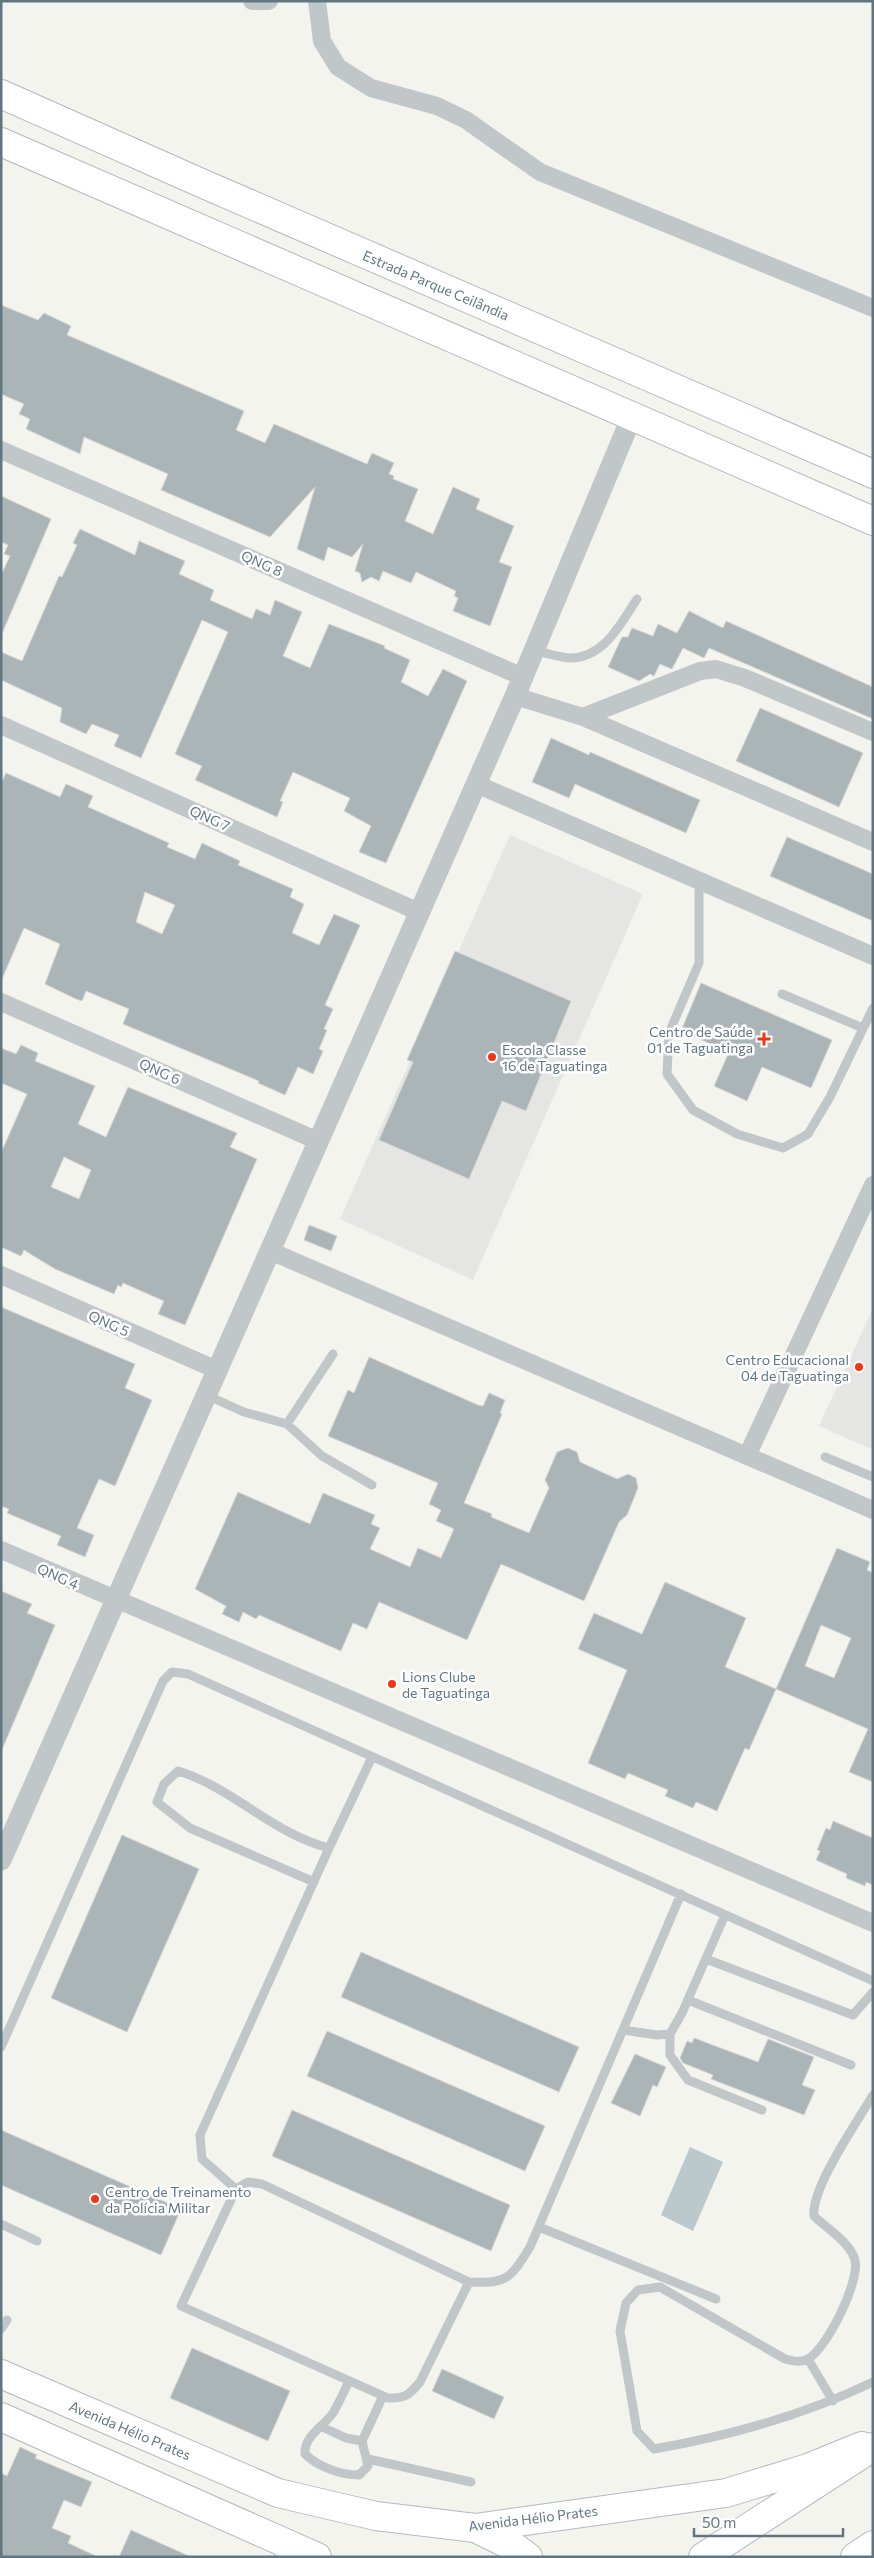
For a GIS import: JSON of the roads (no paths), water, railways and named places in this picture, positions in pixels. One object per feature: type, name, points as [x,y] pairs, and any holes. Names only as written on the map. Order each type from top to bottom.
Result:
[{"type":"main road","name":"Estrada Parque Ceilândia","points":[[1,94],[208,186],[873,474]]},
{"type":"main road","points":[[1,142],[873,521]]},
{"type":"main road","name":"Avenida Hélio Prates","points":[[1,2374],[278,2492],[376,2516],[474,2528],[726,2493],[808,2468],[873,2442]]},
{"type":"main road","points":[[1,2417],[290,2550],[317,2557]]},
{"type":"main road","points":[[703,2557],[873,2447]]},
{"type":"main road","points":[[474,2528],[528,2557]]},
{"type":"main road","points":[[855,2557],[873,2545]]},
{"type":"street","points":[[252,1],[269,1]]},
{"type":"street","points":[[317,1],[322,41],[334,61],[338,67],[371,88],[437,106],[466,120],[540,172],[873,308]]},
{"type":"street","points":[[1,1860],[7,1831],[116,1601],[519,686],[632,416]]},
{"type":"street","name":"QNG 8","points":[[1,450],[584,717],[873,842]]},
{"type":"street","points":[[584,717],[700,671],[716,669],[745,678],[873,732]]},
{"type":"street","name":"QNG 7","points":[[1,725],[419,912]]},
{"type":"street","points":[[476,784],[873,956]]},
{"type":"street","name":"QNG 6","points":[[1,1002],[318,1141]]},
{"type":"street","points":[[747,1456],[873,1185]]},
{"type":"street","points":[[270,1251],[873,1510]]},
{"type":"street","name":"QNG 5","points":[[1,1275],[217,1370]]},
{"type":"street","name":"QNG 4","points":[[1,1550],[116,1601],[873,1923]]},
{"type":"lane","points":[[534,650],[569,658],[586,655],[611,638],[637,599]]},
{"type":"lane","points":[[699,881],[699,963],[669,1033],[667,1074],[693,1110],[737,1134],[783,1148],[808,1134],[830,1097],[873,1008]]},
{"type":"lane","points":[[782,994],[863,1028]]},
{"type":"lane","points":[[287,1424],[333,1354]]},
{"type":"lane","points":[[206,1395],[244,1412],[287,1424],[322,1456],[372,1485]]},
{"type":"lane","points":[[825,1457],[873,1477]]},
{"type":"lane","points":[[1,2046],[163,1681],[172,1672],[188,1674],[873,1981]]},
{"type":"lane","points":[[236,2189],[202,2159],[200,2135],[372,1757]]},
{"type":"lane","points":[[314,1882],[190,1828],[157,1802],[164,1784],[178,1771],[199,1778],[276,1826],[298,1837],[329,1848]]},
{"type":"lane","points":[[469,2282],[420,2382],[408,2396],[394,2398],[383,2396],[181,2306],[236,2189],[248,2182],[262,2184],[469,2282],[494,2283],[514,2274],[539,2227],[680,1894]]},
{"type":"lane","points":[[725,1915],[688,2000],[670,2034],[670,2055],[688,2080],[762,2110]]},
{"type":"lane","points":[[706,1959],[853,2015],[873,1992]]},
{"type":"lane","points":[[688,2000],[852,2065]]},
{"type":"lane","points":[[623,2030],[657,2035],[670,2034]]},
{"type":"lane","points":[[873,2096],[828,2171],[813,2208],[814,2216],[851,2249],[856,2263],[851,2286],[831,2332],[821,2347],[808,2359],[798,2362],[785,2360],[660,2287],[638,2290],[626,2303],[620,2332],[637,2430],[654,2449],[710,2439],[833,2401],[873,2382]]},
{"type":"lane","points":[[1,2224],[37,2241]]},
{"type":"lane","points":[[539,2227],[716,2299]]},
{"type":"lane","points":[[1,2330],[7,2320]]},
{"type":"lane","points":[[808,2359],[833,2401]]},
{"type":"lane","points":[[349,2381],[333,2412],[322,2427],[310,2436],[305,2447],[305,2454],[309,2459],[348,2475],[359,2475],[366,2470],[368,2459],[362,2441],[383,2396]]},
{"type":"lane","points":[[322,2427],[346,2438],[362,2441]]},
{"type":"lane","points":[[368,2459],[471,2482]]},
{"type":"place","name":"Centro de Saúde 01 de Taguatinga","points":[[764,1039]]},
{"type":"place","name":"Escola Classe 16 de Taguatinga","points":[[492,1057]]},
{"type":"place","name":"Centro Educacional 04 de Taguatinga","points":[[859,1367]]},
{"type":"place","name":"Lions Clube de Taguatinga","points":[[392,1684]]},
{"type":"place","name":"Centro de Treinamento da Polícia Militar","points":[[95,2199]]}]
